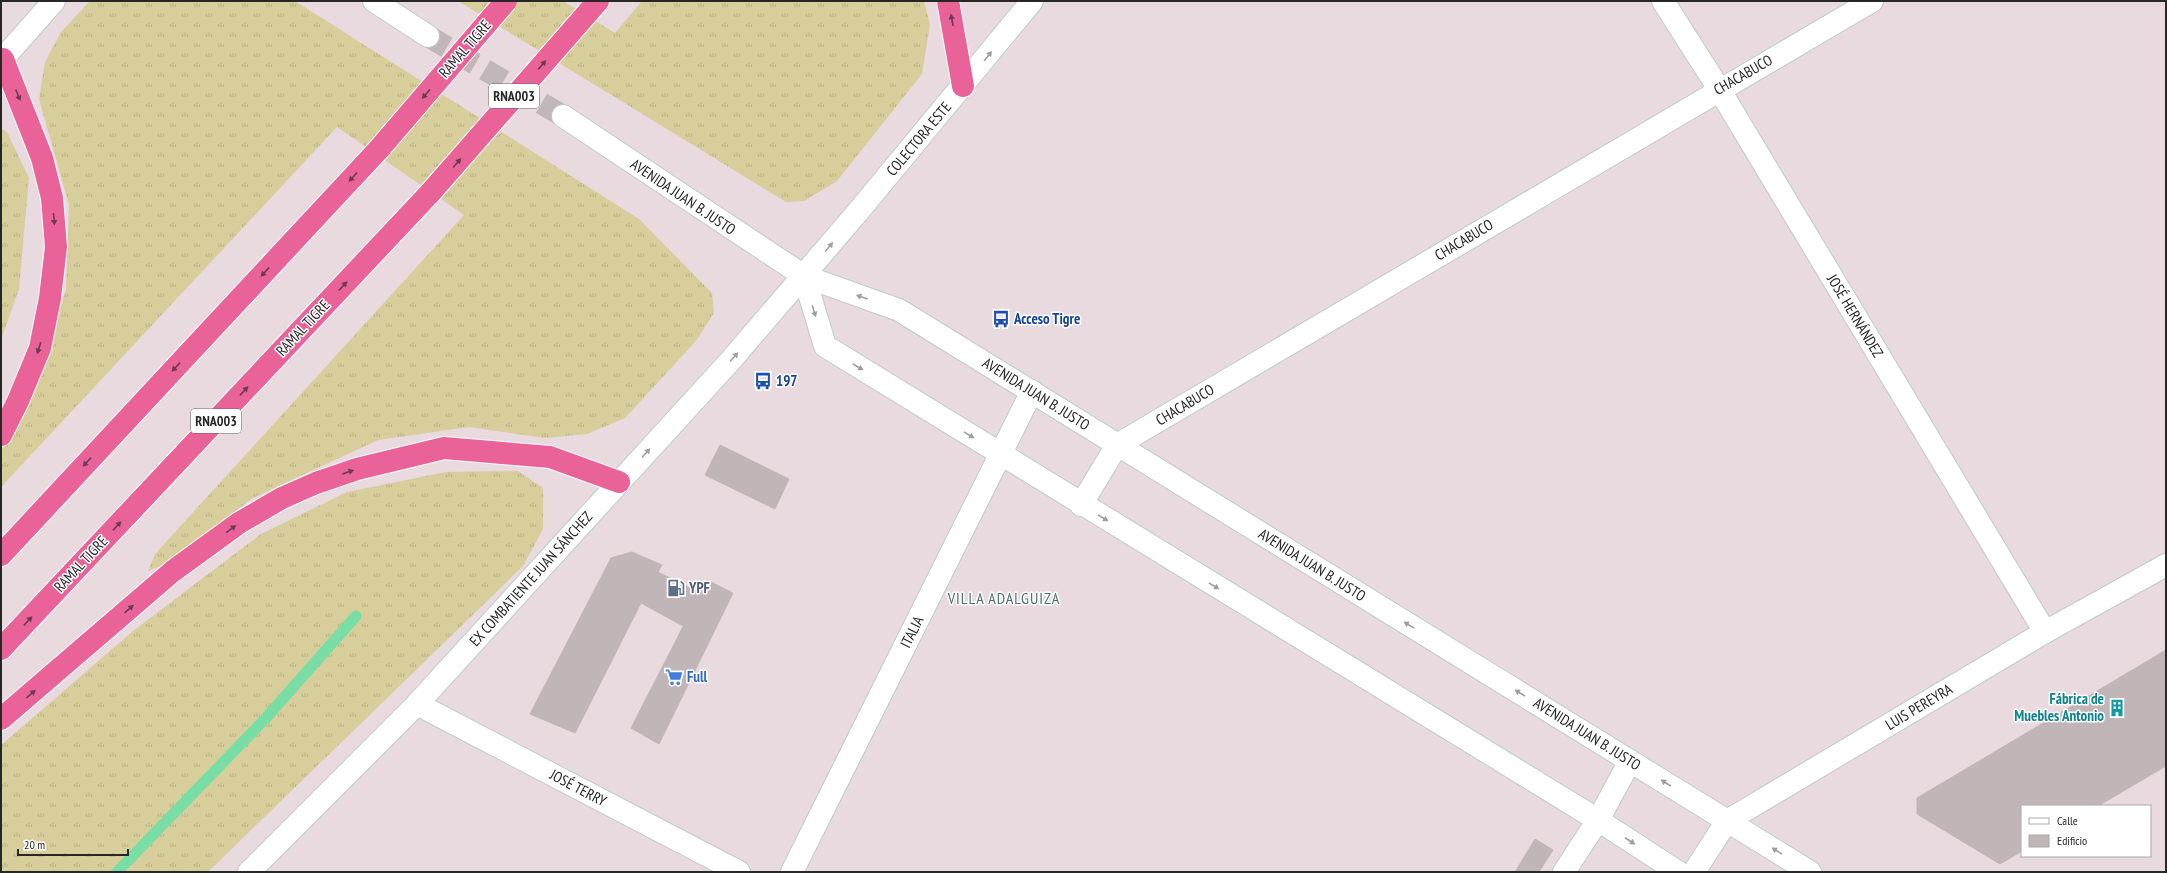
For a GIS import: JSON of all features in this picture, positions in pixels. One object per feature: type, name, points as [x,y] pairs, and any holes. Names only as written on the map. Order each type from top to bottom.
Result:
[{"type":"highway","name":"RAMAL TIGRE","points":[[1,555],[380,148],[506,1]]},
{"type":"highway","name":"RAMAL TIGRE","points":[[1,649],[431,192],[598,1]]},
{"type":"highway","points":[[948,1],[963,86]]},
{"type":"highway","points":[[1,435],[18,401],[40,348],[50,298],[56,246],[52,198],[42,158],[2,60]]},
{"type":"highway","points":[[1,719],[173,570],[239,523],[282,498],[316,483],[357,469],[444,448],[550,458],[619,482]]},
{"type":"street","points":[[2,60],[54,1]]},
{"type":"street","points":[[374,1],[428,36]]},
{"type":"street","name":"COLECTORA ESTE","points":[[804,276],[1032,1]]},
{"type":"street","name":"JOSÉ HERNÁNDEZ","points":[[1663,1],[1719,90],[2045,632]]},
{"type":"street","name":"CHACABUCO","points":[[1081,505],[1117,445],[1872,1]]},
{"type":"street","name":"AVENIDA JUAN B. JUSTO","points":[[563,116],[804,276],[899,310],[1810,872]]},
{"type":"street","points":[[804,276],[825,346],[1081,505],[1598,820],[1678,872]]},
{"type":"street","name":"EX COMBATIENTE JUAN SÁNCHEZ","points":[[249,872],[417,704],[731,360],[804,276]]},
{"type":"street","name":"ITALIA","points":[[792,872],[1032,391]]},
{"type":"street","name":"LUIS PEREYRA","points":[[1694,872],[1727,821],[2045,632],[2166,566]]},
{"type":"street","name":"JOSÉ TERRY","points":[[417,704],[739,872]]},
{"type":"street","points":[[1564,872],[1598,820],[1630,761]]},
{"type":"green space","points":[[90,1],[295,1],[639,219],[712,293],[714,313],[696,341],[625,418],[587,434],[545,438],[469,427],[378,440],[253,498],[161,566],[148,571],[155,554],[464,215],[337,127],[1,487],[1,441],[37,373],[66,290],[69,205],[39,99],[45,62],[61,32]]},
{"type":"green space","points":[[458,1],[563,1],[615,33],[642,1],[924,1],[930,24],[922,74],[837,181],[804,201],[786,202]]},
{"type":"green space","points":[[1,129],[7,132],[29,178],[19,289],[1,340]]},
{"type":"green space","points":[[518,471],[543,488],[543,529],[523,566],[208,872],[1,872],[1,745],[133,631],[261,534],[347,492],[446,472]]},
{"type":"building","points":[[720,445],[789,479],[775,509],[705,475]]},
{"type":"building","points":[[632,552],[662,565],[658,572],[700,593],[683,626],[641,603],[575,733],[530,714],[611,558]]},
{"type":"building","name":"Full","points":[[707,580],[733,593],[659,744],[631,728]]},
{"type":"building","name":"Fábrica de Muebles Antonio","points":[[2166,650],[2166,766],[2100,805],[2021,805],[2021,852],[2000,864],[1917,814],[1917,798]]},
{"type":"building","points":[[1535,839],[1553,850],[1539,872],[1515,872]]},
{"type":"waterway","points":[[117,872],[265,719],[356,616]]},
{"type":"tunnel","points":[[428,36],[563,116]]},
{"type":"place","name":"Acceso Tigre","points":[[1001,319]]},
{"type":"place","name":"197","points":[[763,381]]},
{"type":"place","name":"YPF","points":[[676,588]]},
{"type":"place","name":"Full","points":[[674,677]]},
{"type":"place","name":"Fábrica de Muebles Antonio","points":[[2117,708]]},
{"type":"district","name":"VILLA ADALGUIZA","points":[[1004,598]]}]
